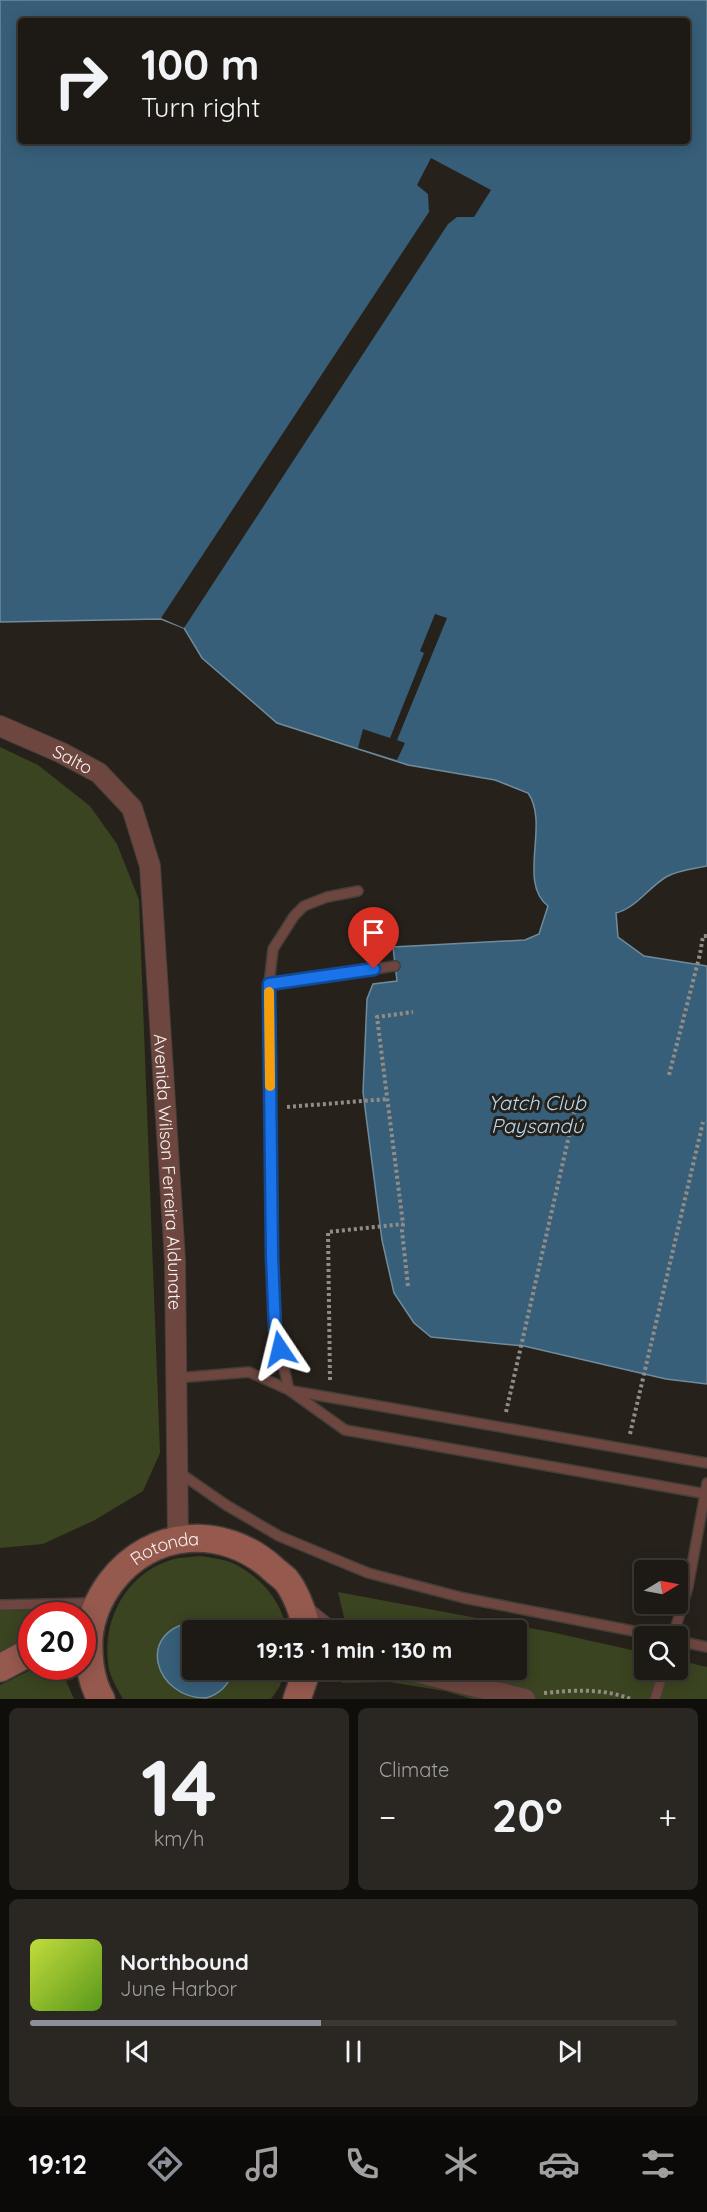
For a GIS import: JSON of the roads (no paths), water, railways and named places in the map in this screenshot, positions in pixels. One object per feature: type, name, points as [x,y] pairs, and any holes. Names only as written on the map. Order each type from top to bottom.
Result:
[{"type":"street","name":"Salto","points":[[0,726],[62,753],[99,773],[132,808]]},
{"type":"street","name":"Avenida Wilson Ferreira Aldunate","points":[[132,808],[150,866],[176,1260],[178,1539]]},
{"type":"street","name":"Rotonda","points":[[91,1602],[122,1569],[147,1550],[178,1539],[207,1538],[236,1544],[263,1560],[286,1580],[304,1620]]},
{"type":"street","points":[[0,1668],[18,1659]]},
{"type":"street","name":"Rotonda","points":[[93,1680],[101,1699]]},
{"type":"street","points":[[297,1699],[304,1680]]},
{"type":"street","points":[[449,1680],[519,1697]]},
{"type":"lane","points":[[289,1390],[275,1329],[272,1256],[269,984],[273,949],[294,916],[304,906],[327,897],[358,891]]},
{"type":"lane","points":[[269,984],[395,966]]},
{"type":"lane","points":[[176,1378],[249,1372],[289,1390],[345,1430],[706,1494]]},
{"type":"lane","points":[[289,1390],[707,1463]]},
{"type":"lane","points":[[177,1471],[226,1505],[279,1536],[368,1572],[464,1598],[634,1631]]},
{"type":"lane","points":[[676,1626],[688,1587],[707,1483]]},
{"type":"lane","points":[[0,1605],[18,1605]]},
{"type":"lane","points":[[688,1643],[707,1647]]},
{"type":"lane","points":[[655,1699],[661,1680]]},
{"type":"water","name":"Yatch Club Paysandú","points":[[0,0],[707,0],[707,866],[681,871],[666,877],[630,907],[616,913],[618,937],[644,956],[707,966],[707,1384],[666,1379],[524,1346],[431,1337],[414,1323],[394,1293],[382,1240],[363,1092],[367,999],[373,984],[397,981],[393,947],[525,940],[539,934],[548,906],[539,896],[535,883],[536,820],[534,806],[528,793],[495,780],[408,765],[277,723],[202,658],[184,628],[161,619],[0,622]]},
{"type":"water","points":[[182,1626],[182,1680],[230,1680],[216,1694],[206,1698],[188,1695],[174,1688],[164,1676],[158,1663],[158,1649],[164,1637]]}]
